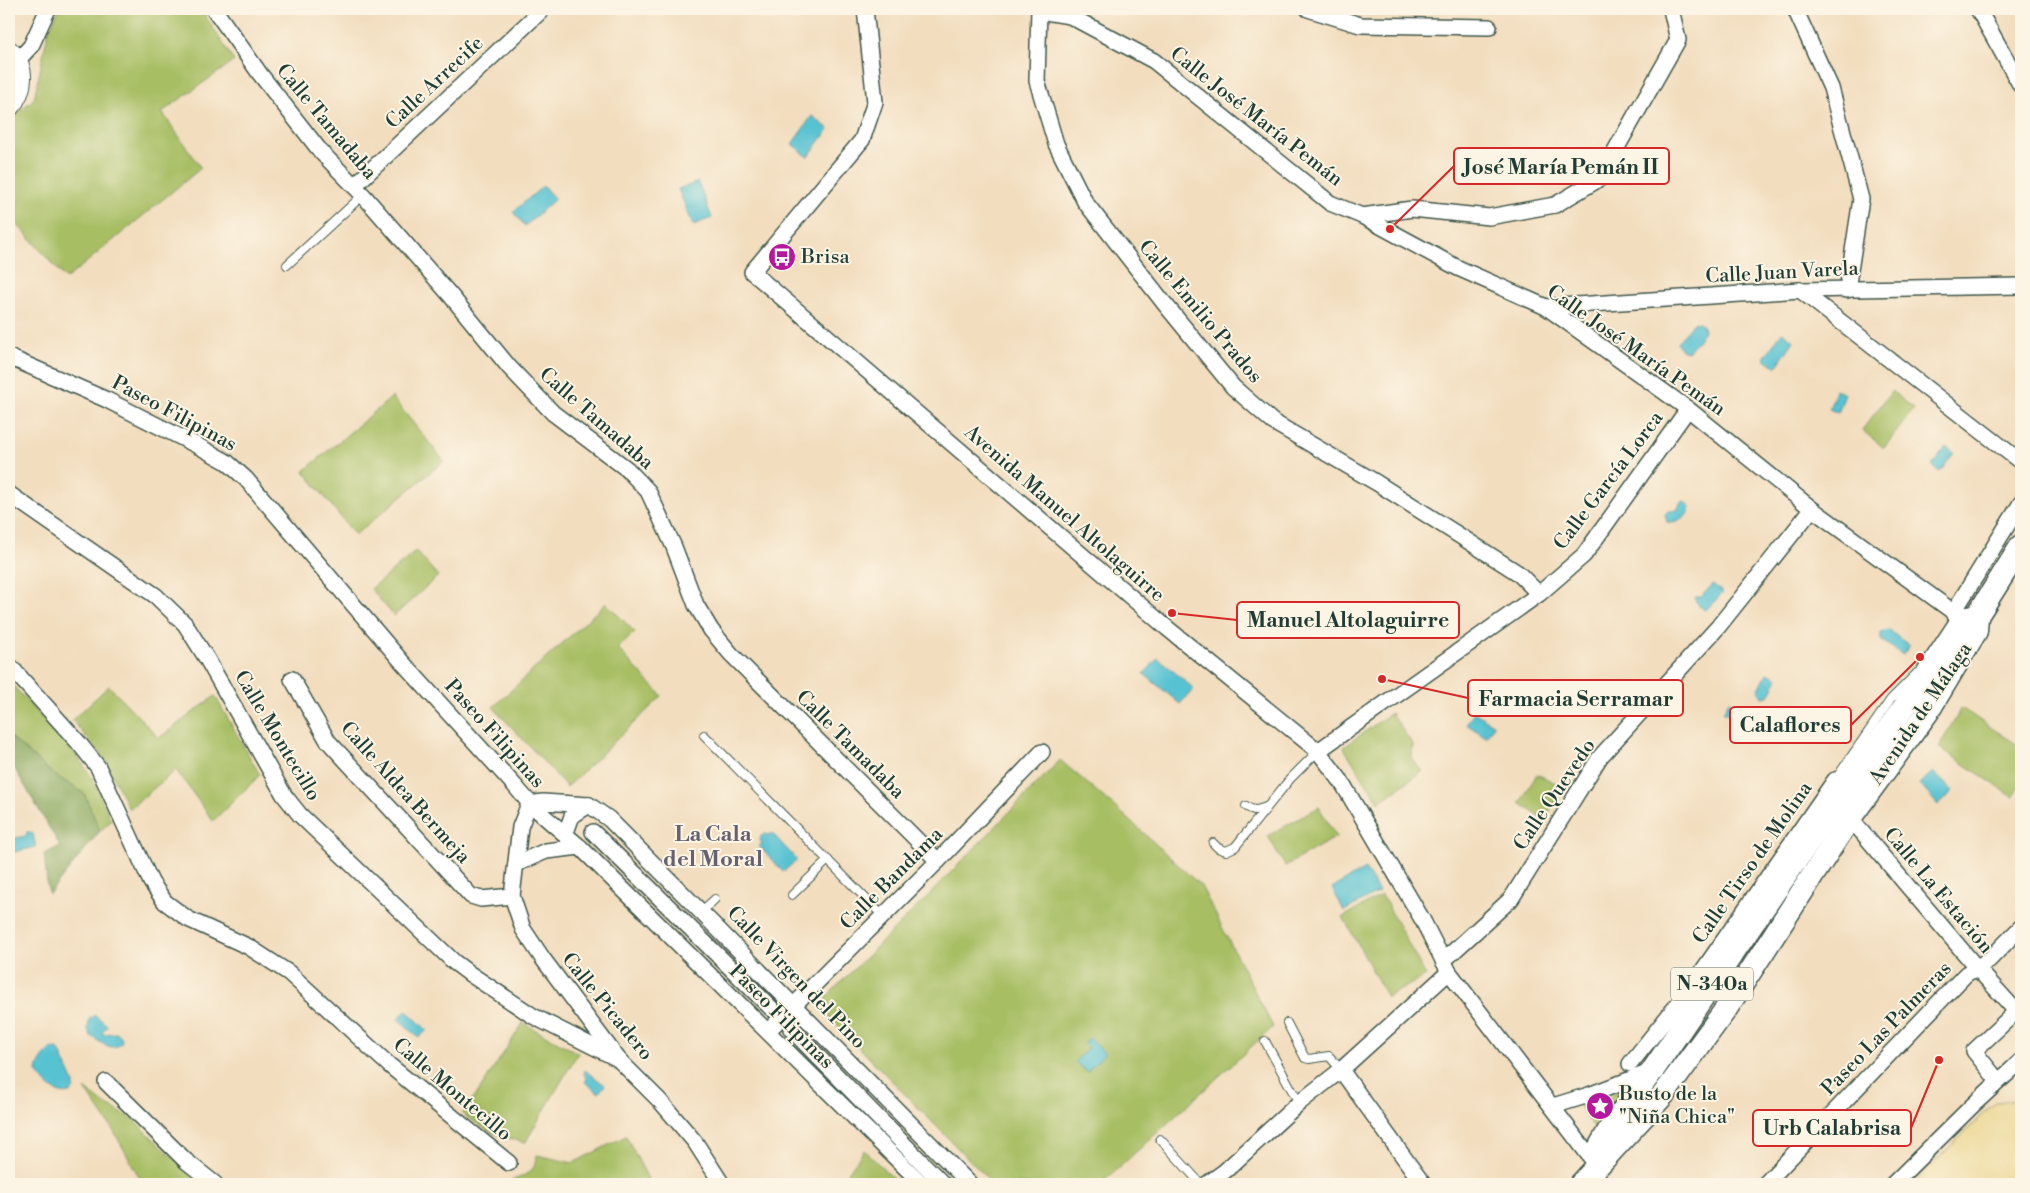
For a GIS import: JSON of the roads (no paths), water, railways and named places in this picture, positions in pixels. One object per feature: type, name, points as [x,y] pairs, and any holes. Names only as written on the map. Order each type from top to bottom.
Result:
[{"type":"main road","name":"N-340a","points":[[1964,616],[2021,546]]},
{"type":"main road","name":"Avenida de Málaga","points":[[1582,1184],[1598,1167],[1664,1094],[1726,1009],[1835,804],[1937,697],[1976,631],[1964,616],[1939,657],[1835,804],[1653,1070],[1612,1125],[1599,1148],[1598,1167]]},
{"type":"street","points":[[9,107],[17,97],[21,85],[21,73],[13,56],[31,46],[48,9]]},
{"type":"street","name":"Calle Tamadaba","points":[[214,9],[260,74],[321,152],[358,190],[451,296],[509,367],[537,398],[576,432],[627,469],[648,491],[674,547],[696,605],[710,630],[731,654],[938,861]]},
{"type":"street","name":"Avenida Manuel Altolaguirre","points":[[865,9],[875,102],[862,140],[752,272],[1167,628],[1318,751],[1341,781],[1422,919],[1446,966],[1598,1167]]},
{"type":"street","points":[[1308,9],[1360,25],[1489,27]]},
{"type":"street","points":[[1362,216],[1412,209],[1489,217],[1555,205],[1599,179],[1678,40],[1671,9]]},
{"type":"street","points":[[1795,9],[1831,88],[1862,199],[1847,290]]},
{"type":"street","points":[[1978,9],[2021,86]]},
{"type":"street","name":"Calle José María Pemán","points":[[1040,10],[1070,16],[1154,61],[1330,203],[1362,216],[1458,268],[1546,307],[1688,409],[1812,509],[1964,616]]},
{"type":"street","name":"Calle Emilio Prados","points":[[1040,10],[1037,81],[1056,144],[1085,202],[1164,303],[1234,387],[1273,422],[1377,483],[1518,573],[1539,594]]},
{"type":"street","name":"Calle Arrecife","points":[[358,190],[540,12]]},
{"type":"street","name":"Calle Juan Varela","points":[[1546,307],[1800,290],[2021,286]]},
{"type":"street","points":[[1800,290],[2021,462]]},
{"type":"street","name":"Paseo Filipinas","points":[[9,357],[108,400],[227,462],[246,479],[403,663],[515,786],[529,804],[580,847],[922,1184]]},
{"type":"street","name":"Calle García Lorca","points":[[1318,751],[1539,594],[1584,555],[1688,409]]},
{"type":"street","name":"Calle Montecillo","points":[[9,494],[156,596],[185,624],[207,659],[284,795],[300,814],[454,962],[533,1016],[618,1059]]},
{"type":"street","points":[[1964,616],[2021,503]]},
{"type":"street","name":"Calle Quevedo","points":[[1446,966],[1510,900],[1600,757],[1718,627],[1812,509]]},
{"type":"street","name":"Calle Montecillo","points":[[9,666],[78,742],[98,768],[151,882],[165,902],[188,919],[249,947],[289,973],[389,1065],[509,1163]]},
{"type":"street","name":"Calle Aldea Bermeja","points":[[292,679],[328,741],[472,896],[481,899],[512,896]]},
{"type":"street","name":"Calle Bandama","points":[[768,1031],[884,916],[1042,752]]},
{"type":"street","points":[[529,804],[543,802],[589,805]]},
{"type":"street","name":"Calle Picadero","points":[[529,804],[520,827],[512,896],[523,929],[543,959],[618,1059],[660,1101],[695,1142],[722,1184]]},
{"type":"street","name":"Calle Tirso de Molina","points":[[1630,1064],[1690,989],[1777,864],[1835,804]]},
{"type":"street","name":"Calle La Estación","points":[[1835,804],[1977,968],[2019,1009],[1974,1050],[1998,1081]]},
{"type":"street","points":[[565,835],[572,816],[589,805]]},
{"type":"street","name":"Calle Virgen del Pino","points":[[589,805],[609,819],[970,1184]]},
{"type":"street","points":[[593,832],[772,1009]]},
{"type":"street","points":[[516,864],[546,851],[580,847]]},
{"type":"street","points":[[1766,906],[1777,864]]},
{"type":"street","name":"Paseo Las Palmeras","points":[[1765,1184],[1966,974],[1989,960],[2021,927]]},
{"type":"street","points":[[1207,1184],[1225,1171],[1300,1103],[1341,1070],[1446,966]]},
{"type":"street","points":[[791,1029],[943,1184]]},
{"type":"street","points":[[1893,1184],[1998,1081],[2021,1061]]},
{"type":"street","points":[[1341,1070],[1422,1184]]},
{"type":"street","points":[[1553,1106],[1589,1095],[1653,1070]]},
{"type":"street","points":[[106,1082],[186,1161],[215,1184]]},
{"type":"lane","points":[[287,265],[358,190]]},
{"type":"lane","points":[[704,735],[884,916]]},
{"type":"lane","points":[[1213,843],[1218,848],[1226,851],[1235,846],[1290,779],[1318,751]]},
{"type":"lane","points":[[1246,806],[1250,810],[1256,810],[1268,806]]},
{"type":"lane","points":[[792,895],[828,860]]},
{"type":"lane","points":[[702,912],[715,899]]},
{"type":"lane","points":[[1287,1023],[1305,1058],[1329,1056],[1341,1070]]},
{"type":"lane","points":[[1265,1041],[1300,1103]]},
{"type":"lane","points":[[1160,1139],[1201,1184]]},
{"type":"water","points":[[812,116],[829,129],[808,157],[792,144]]},
{"type":"water","points":[[698,182],[712,218],[693,225],[678,189]]},
{"type":"water","points":[[543,186],[555,199],[525,226],[513,212]]},
{"type":"water","points":[[1699,322],[1703,325],[1704,332],[1688,352],[1681,350],[1677,343],[1693,323]]},
{"type":"water","points":[[1782,332],[1794,341],[1776,367],[1764,358]]},
{"type":"water","points":[[1836,390],[1845,394],[1838,413],[1829,409]]},
{"type":"water","points":[[1946,447],[1954,453],[1940,472],[1932,466]]},
{"type":"water","points":[[1684,501],[1690,507],[1689,513],[1677,522],[1667,522],[1665,514],[1668,511],[1678,509],[1680,503]]},
{"type":"water","points":[[1713,584],[1723,593],[1705,611],[1696,602],[1695,597],[1701,597]]},
{"type":"water","points":[[1888,630],[1910,645],[1903,655],[1881,640],[1881,632]]},
{"type":"water","points":[[1158,658],[1194,689],[1180,704],[1144,674]]},
{"type":"water","points":[[1767,673],[1778,678],[1769,696],[1763,697],[1758,691]]},
{"type":"water","points":[[1729,701],[1745,711],[1746,719],[1739,721],[1723,711]]},
{"type":"water","points":[[1474,712],[1494,725],[1486,737],[1466,724]]},
{"type":"water","points":[[1933,772],[1953,791],[1938,805],[1919,784]]},
{"type":"water","points":[[27,832],[33,834],[36,847],[10,853],[9,839],[26,836]]},
{"type":"water","points":[[772,833],[797,860],[783,872],[759,846],[762,844],[761,836]]},
{"type":"water","points":[[1365,869],[1379,892],[1344,911],[1332,888]]},
{"type":"water","points":[[406,1010],[427,1030],[419,1038],[398,1019]]},
{"type":"water","points":[[95,1015],[107,1025],[102,1032],[103,1034],[117,1033],[121,1036],[122,1041],[119,1045],[115,1047],[106,1046],[90,1035],[88,1029],[89,1019]]},
{"type":"water","points":[[1089,1038],[1105,1053],[1087,1072],[1075,1062],[1088,1047],[1085,1044]]},
{"type":"water","points":[[53,1048],[59,1050],[74,1083],[73,1090],[69,1093],[64,1094],[55,1091],[37,1072],[42,1058]]},
{"type":"water","points":[[585,1070],[605,1085],[599,1093],[585,1082],[587,1079],[584,1074]]},
{"type":"place","name":"José María Pemán II","points":[[1390,229]]},
{"type":"place","name":"Brisa","points":[[782,257]]},
{"type":"place","name":"Manuel Altolaguirre","points":[[1172,613]]},
{"type":"place","name":"Calaflores","points":[[1920,657]]},
{"type":"place","name":"Farmacia Serramar","points":[[1382,679]]},
{"type":"place","name":"Urb Calabrisa","points":[[1939,1060]]},
{"type":"place","name":"Busto de la \"Niña Chica\"","points":[[1600,1106]]},
{"type":"district","name":"La Cala del Moral","points":[[713,846]]}]
